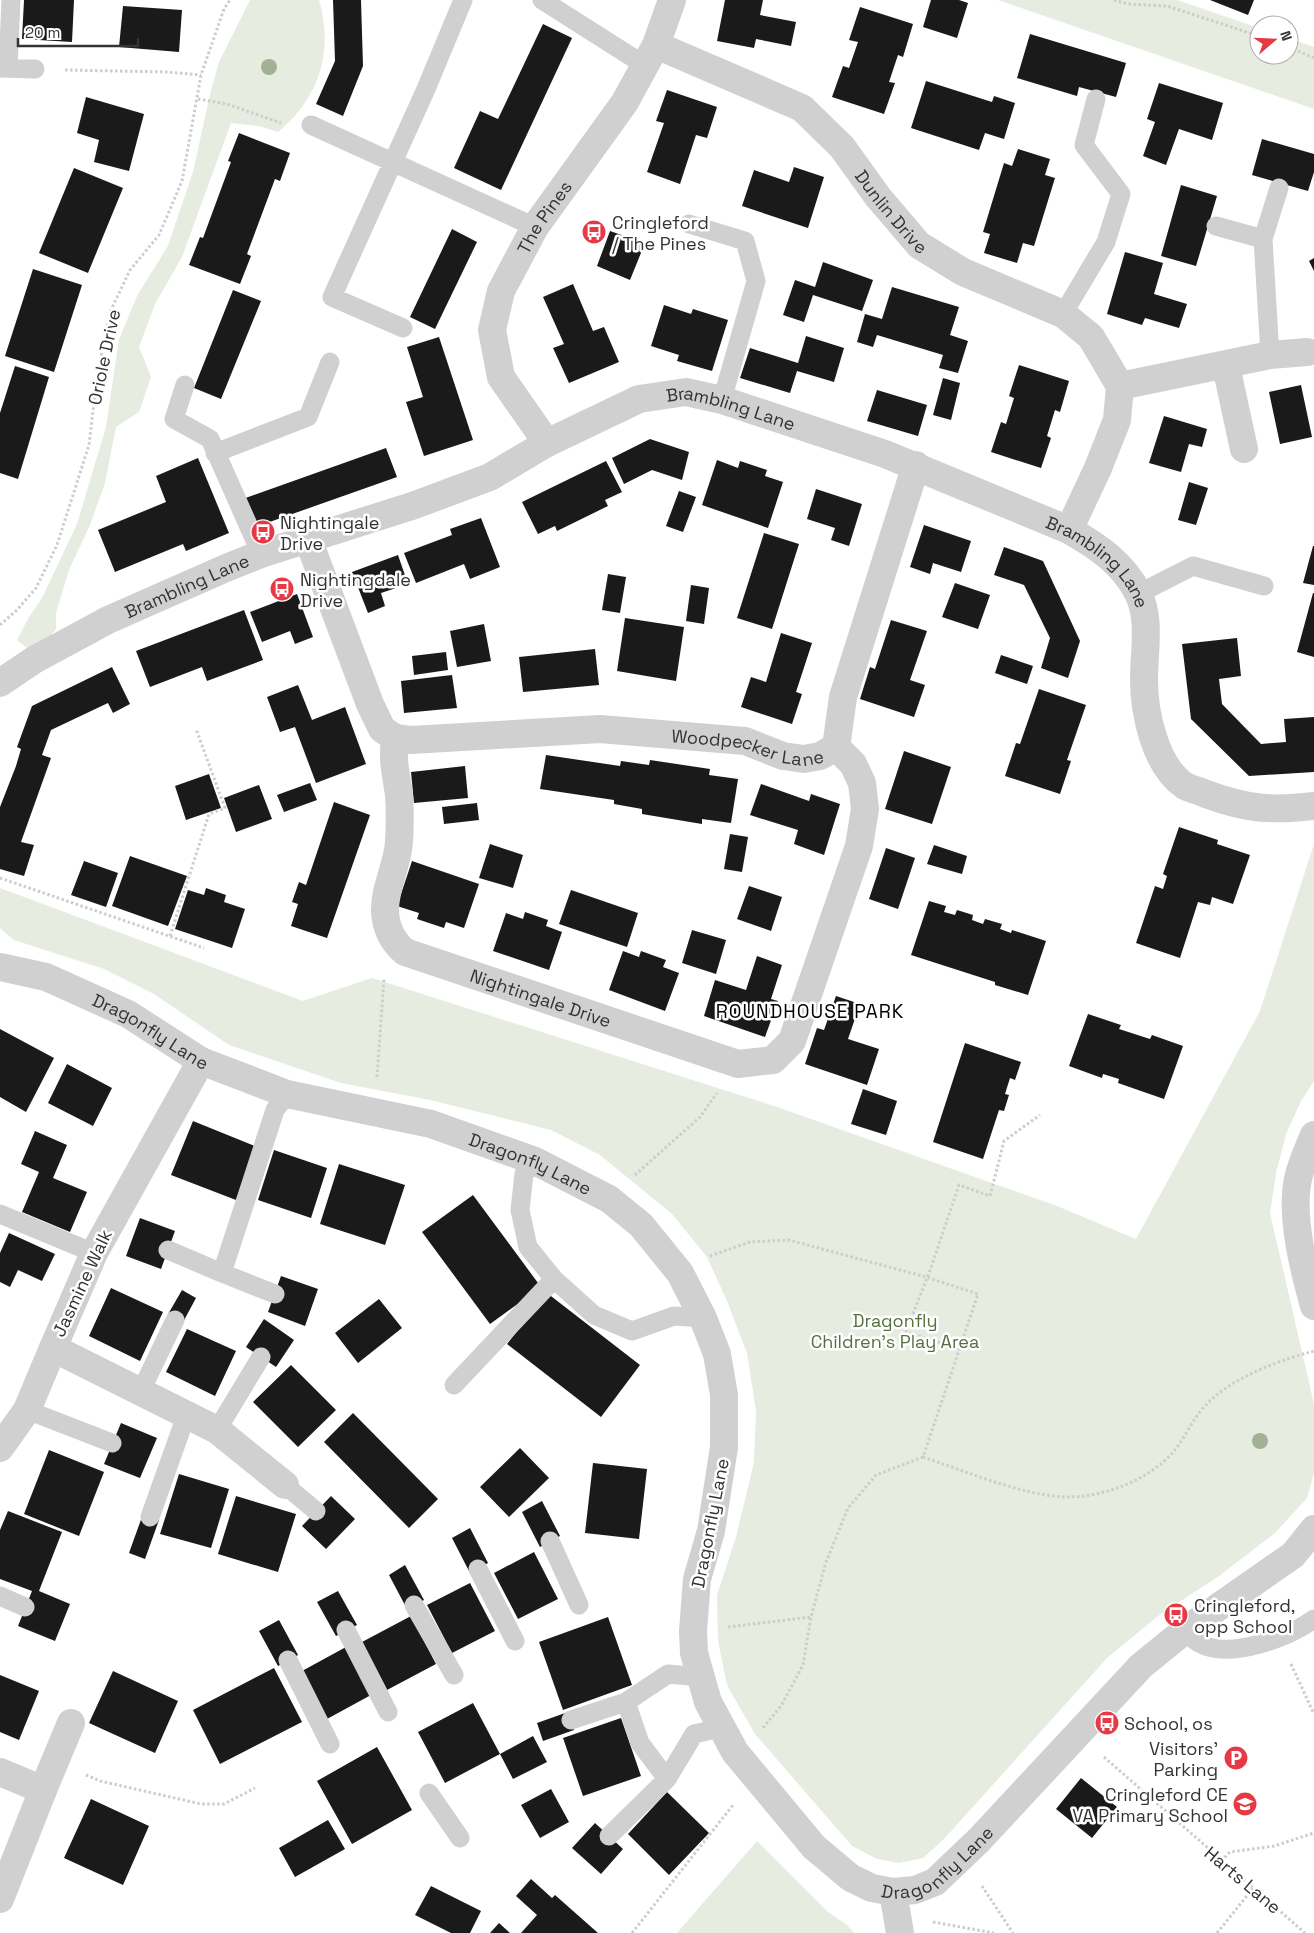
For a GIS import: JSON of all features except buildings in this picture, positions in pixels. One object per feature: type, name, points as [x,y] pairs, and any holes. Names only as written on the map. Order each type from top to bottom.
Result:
[{"type":"street","name":"The Pines","points":[[547,443],[501,377],[492,330],[501,290],[535,227],[626,102],[651,56],[672,0]]},
{"type":"street","name":"Dunlin Drive","points":[[651,56],[802,108],[842,147],[878,197],[919,245],[963,272],[1063,314],[1091,336],[1120,386]]},
{"type":"street","points":[[1069,530],[1098,468],[1117,420],[1120,386],[1226,366],[1270,355],[1307,352]]},
{"type":"street","points":[[1226,366],[1244,449]]},
{"type":"street","name":"Brambling Lane","points":[[0,682],[34,660],[108,620],[261,554],[412,506],[490,477],[547,443],[639,399],[686,392],[722,400],[916,465],[1069,530],[1093,544],[1122,568],[1138,594],[1146,617],[1144,681],[1148,722],[1163,763],[1185,786],[1237,805],[1279,810],[1314,806]]},
{"type":"street","name":"Woodpecker Lane","points":[[395,738],[411,740],[600,729],[745,742],[783,756],[804,759],[820,756],[836,747],[843,697],[916,465]]},
{"type":"street","points":[[308,538],[370,704],[382,729],[395,738],[392,759],[399,796],[399,843],[389,880],[385,912],[391,936],[396,945]]},
{"type":"street","name":"Nightingale Drive","points":[[396,945],[405,952],[738,1064],[774,1060],[792,1041],[859,846],[865,809],[862,783],[853,764],[836,747]]},
{"type":"street","name":"Dragonfly Lane","points":[[0,967],[46,977],[128,1014],[201,1061],[287,1094],[431,1124],[535,1162],[609,1199],[641,1225],[680,1273],[703,1318],[719,1362],[724,1395],[724,1447],[711,1531],[697,1580],[693,1631],[694,1653],[708,1702],[720,1728],[735,1752],[814,1848],[851,1878],[872,1888],[893,1892],[915,1890],[935,1882],[979,1840],[1141,1666],[1184,1631],[1293,1555],[1314,1529]]},
{"type":"street","name":"Jasmine Walk","points":[[201,1061],[94,1253],[53,1348],[187,1413],[216,1430],[285,1485]]},
{"type":"street","points":[[1314,1135],[1298,1180],[1297,1227],[1305,1272],[1314,1306]]},
{"type":"street","points":[[0,1448],[27,1410],[53,1348]]},
{"type":"street","points":[[0,1899],[54,1760],[71,1723]]},
{"type":"street","points":[[0,1772],[43,1790]]},
{"type":"street","points":[[893,1892],[900,1933]]},
{"type":"lane","points":[[10,0],[4,68],[35,69]]},
{"type":"lane","points":[[403,328],[332,297],[426,89],[463,0]]},
{"type":"lane","points":[[542,0],[651,56]]},
{"type":"lane","points":[[1063,314],[1106,242],[1121,194],[1084,145],[1096,99]]},
{"type":"lane","points":[[311,125],[535,227]]},
{"type":"lane","points":[[1270,355],[1263,239],[1279,188]]},
{"type":"lane","points":[[689,224],[745,241],[756,281],[722,400]]},
{"type":"lane","points":[[1216,226],[1263,239]]},
{"type":"lane","points":[[215,454],[308,417],[330,362]]},
{"type":"lane","points":[[184,385],[174,419],[210,439],[215,454],[261,554]]},
{"type":"lane","points":[[1138,594],[1193,566],[1264,586]]},
{"type":"lane","points":[[222,1274],[275,1110],[287,1094]]},
{"type":"lane","points":[[535,1162],[524,1174],[520,1210],[528,1247],[554,1279],[594,1316],[632,1331],[674,1316],[703,1318]]},
{"type":"lane","points":[[0,1214],[94,1253]]},
{"type":"lane","points":[[168,1250],[222,1274],[275,1294]]},
{"type":"lane","points":[[454,1386],[554,1279]]},
{"type":"lane","points":[[141,1391],[175,1320]]},
{"type":"lane","points":[[216,1430],[261,1357]]},
{"type":"lane","points":[[27,1410],[112,1443]]},
{"type":"lane","points":[[150,1517],[187,1413]]},
{"type":"lane","points":[[285,1485],[316,1511]]},
{"type":"lane","points":[[550,1541],[579,1605]]},
{"type":"lane","points":[[478,1569],[515,1641]]},
{"type":"lane","points":[[0,1596],[25,1607]]},
{"type":"lane","points":[[414,1605],[454,1675]]},
{"type":"lane","points":[[1184,1631],[1200,1644],[1225,1648],[1255,1646],[1276,1640],[1314,1619]]},
{"type":"lane","points":[[346,1630],[388,1712]]},
{"type":"lane","points":[[288,1660],[330,1744]]},
{"type":"lane","points":[[571,1720],[626,1702],[668,1674],[701,1677]]},
{"type":"lane","points":[[626,1702],[640,1743],[667,1779]]},
{"type":"lane","points":[[609,1836],[667,1779],[694,1734],[720,1728]]},
{"type":"lane","points":[[429,1793],[460,1838]]},
{"type":"path","name":"Oriole Drive","points":[[0,626],[36,588],[57,545],[88,445],[97,376],[110,312],[130,270],[159,235],[182,181],[201,75],[224,9],[230,0]]},
{"type":"path","points":[[1114,0],[1128,4],[1167,6],[1249,33]]},
{"type":"path","points":[[1299,51],[1314,58]]},
{"type":"path","points":[[35,69],[167,72],[201,75]]},
{"type":"path","points":[[198,99],[227,104],[294,128],[311,125]]},
{"type":"path","points":[[170,936],[209,814],[225,808],[196,729]]},
{"type":"path","points":[[0,878],[204,948]]},
{"type":"path","points":[[369,1110],[379,1068],[381,1000],[387,962],[396,945]]},
{"type":"path","points":[[609,1199],[700,1117],[738,1064]]},
{"type":"path","points":[[959,1350],[906,1332],[959,1185],[990,1196],[1004,1141],[1040,1116]]},
{"type":"path","points":[[680,1273],[707,1257],[750,1242],[789,1240],[926,1277],[978,1294],[923,1457]]},
{"type":"path","points":[[735,1752],[768,1723],[791,1689],[803,1665],[811,1617],[826,1562],[848,1508],[876,1475],[923,1457],[1032,1493],[1066,1497],[1111,1491],[1140,1478],[1172,1453],[1204,1407],[1223,1392],[1244,1378],[1281,1360],[1314,1351]]},
{"type":"path","points":[[693,1631],[811,1617]]},
{"type":"path","points":[[1290,1660],[1312,1701],[1314,1714]]},
{"type":"path","name":"Harts Lane","points":[[1099,1753],[1221,1862],[1254,1887],[1305,1933]]},
{"type":"path","points":[[54,1760],[100,1781],[202,1804],[224,1804],[255,1788]]},
{"type":"path","points":[[632,1933],[735,1802]]},
{"type":"path","points":[[1221,1862],[1230,1852],[1274,1846],[1314,1833]]},
{"type":"path","points":[[976,1878],[1013,1933]]},
{"type":"path","points":[[1217,1933],[1254,1887]]},
{"type":"path","points":[[929,1921],[994,1933]]},
{"type":"green space","points":[[250,0],[319,0],[325,38],[320,73],[304,104],[278,132],[259,126],[231,123],[182,257],[155,304],[139,347],[151,377],[139,412],[116,427],[105,483],[90,525],[69,570],[56,613],[56,629],[44,644],[27,648],[17,640],[42,598],[77,524],[106,427],[119,339],[138,294],[168,246],[193,172],[219,62]]},
{"type":"green space","points":[[998,0],[1177,0],[1249,25],[1249,65],[1299,65],[1299,42],[1314,47],[1314,109]]},
{"type":"green space","name":"Dragonfly Children's Play Area","points":[[1314,844],[1314,1081],[1301,1101],[1286,1134],[1276,1173],[1270,1213],[1314,1404],[1314,1473],[1307,1498],[1275,1533],[1219,1576],[1158,1616],[1107,1658],[944,1839],[923,1858],[899,1863],[877,1859],[852,1846],[755,1734],[727,1685],[718,1641],[717,1595],[736,1537],[754,1462],[756,1411],[747,1353],[727,1301],[707,1257],[672,1214],[600,1155],[551,1130],[430,1100],[341,1083],[229,1045],[154,994],[104,969],[14,940],[0,928],[0,888],[303,1001],[372,978],[777,1107],[1057,1206],[1136,1239],[1260,1011]]},
{"type":"green space","points":[[757,1841],[828,1912],[847,1925],[854,1933],[677,1933]]},
{"type":"place","name":"Cringleford / The Pines","points":[[594,232]]},
{"type":"place","name":"Nightingale Drive","points":[[263,532]]},
{"type":"place","name":"Nightingdale Drive","points":[[282,589]]},
{"type":"place","name":"Cringleford, opp School","points":[[1176,1615]]},
{"type":"place","name":"School, os","points":[[1107,1723]]},
{"type":"place","name":"Visitors’ Parking","points":[[1236,1758]]},
{"type":"place","name":"Cringleford CE VA Primary School","points":[[1245,1804]]},
{"type":"district","name":"ROUNDHOUSE PARK","points":[[810,1011]]}]
